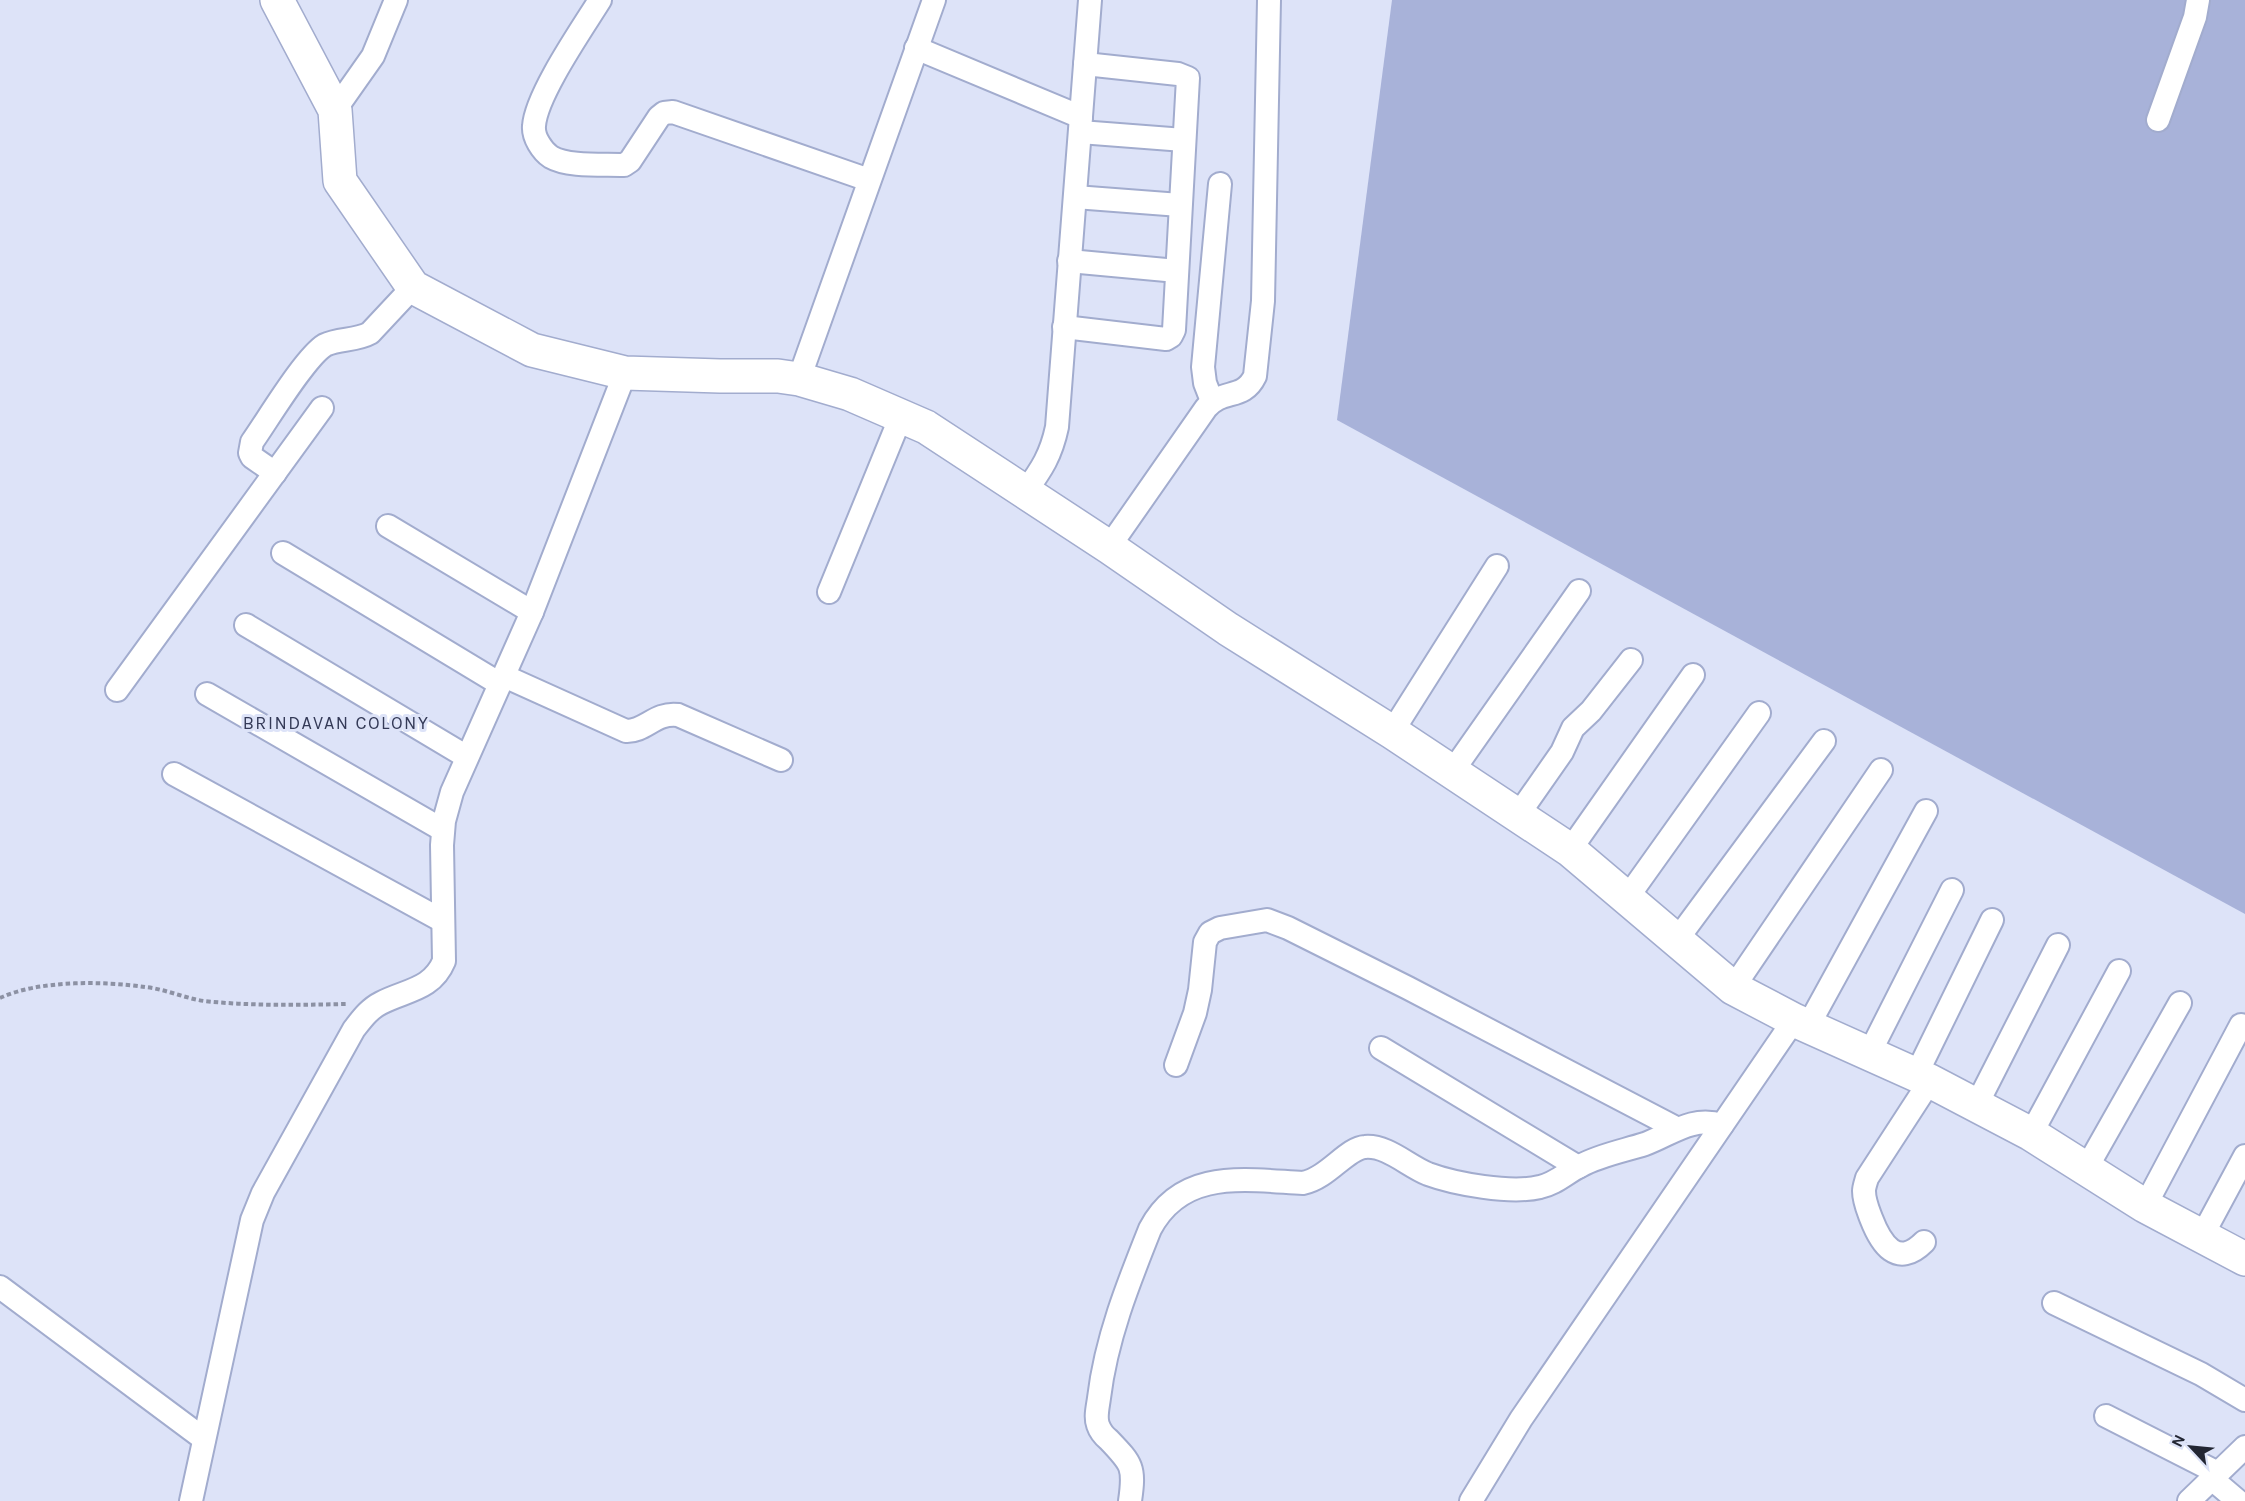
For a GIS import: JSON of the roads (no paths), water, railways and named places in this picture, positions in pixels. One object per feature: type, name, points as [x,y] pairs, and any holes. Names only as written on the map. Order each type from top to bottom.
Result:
[{"type":"highway","points":[[276,0],[334,110],[340,181],[413,287],[532,350],[625,374],[778,376],[799,379],[850,394],[926,427],[1109,547],[1228,629],[1392,732],[1569,850],[1733,988],[1801,1023],[1923,1078],[2031,1134],[2145,1206],[2245,1260]]},
{"type":"street","points":[[334,110],[373,56],[396,0]]},
{"type":"street","points":[[600,0],[558,69],[536,113],[533,129],[538,142],[552,158],[564,162],[624,165],[630,161],[659,117],[664,113],[673,112],[869,180]]},
{"type":"street","points":[[799,379],[934,0]]},
{"type":"street","points":[[1025,492],[1044,467],[1053,449],[1057,427],[1090,0]]},
{"type":"street","points":[[1109,547],[1212,401],[1245,390],[1255,376],[1263,301],[1269,0]]},
{"type":"street","points":[[2158,120],[2195,17],[2198,0]]},
{"type":"street","points":[[916,48],[1081,124],[1184,140]]},
{"type":"street","points":[[1064,327],[1166,339],[1174,330],[1188,82],[1186,76],[1085,64]]},
{"type":"street","points":[[1212,401],[1204,382],[1203,367],[1220,184]]},
{"type":"street","points":[[1075,197],[1180,206]]},
{"type":"street","points":[[1070,261],[1177,271]]},
{"type":"street","points":[[275,473],[252,457],[250,453],[252,442],[309,360],[325,346],[362,338],[370,333],[413,287]]},
{"type":"street","points":[[191,1501],[244,1250],[262,1193],[354,1029],[367,1013],[380,1003],[433,980],[439,973],[444,961],[443,830],[452,792],[532,612],[625,374]]},
{"type":"street","points":[[117,690],[322,408]]},
{"type":"street","points":[[829,592],[901,416]]},
{"type":"street","points":[[388,526],[532,612]]},
{"type":"street","points":[[283,554],[502,680],[626,731],[635,730],[668,713],[678,715],[781,760]]},
{"type":"street","points":[[1392,732],[1497,566]]},
{"type":"street","points":[[1452,772],[1579,591]]},
{"type":"street","points":[[246,625],[467,757]]},
{"type":"street","points":[[1518,815],[1562,752],[1573,728],[1592,711],[1631,660]]},
{"type":"street","points":[[1569,850],[1693,675]]},
{"type":"street","points":[[207,694],[443,830]]},
{"type":"street","points":[[1627,898],[1759,713]]},
{"type":"street","points":[[1676,941],[1824,741]]},
{"type":"street","points":[[1733,988],[1881,770]]},
{"type":"street","points":[[174,774],[443,921]]},
{"type":"street","points":[[1471,1501],[1521,1419],[1722,1125],[1801,1023],[1926,812]]},
{"type":"street","points":[[1869,1054],[1952,890]]},
{"type":"street","points":[[1176,1065],[1195,1013],[1205,942],[1210,933],[1220,928],[1267,920],[1288,928],[1676,1128]]},
{"type":"street","points":[[1924,1242],[1917,1249],[1905,1253],[1894,1251],[1884,1245],[1866,1205],[1864,1190],[1867,1178],[1923,1078],[1992,920]]},
{"type":"street","points":[[1976,1106],[2058,945]]},
{"type":"street","points":[[2031,1134],[2119,971]]},
{"type":"street","points":[[2086,1169],[2180,1003]]},
{"type":"street","points":[[2145,1206],[2241,1025]]},
{"type":"street","points":[[1380,1048],[1578,1167]]},
{"type":"street","points":[[1130,1501],[1132,1468],[1098,1426],[1096,1418],[1100,1387],[1110,1337],[1144,1244],[1157,1216],[1167,1205],[1186,1191],[1220,1180],[1303,1183],[1314,1181],[1357,1149],[1366,1147],[1380,1149],[1428,1174],[1454,1182],[1512,1189],[1542,1187],[1557,1181],[1594,1159],[1648,1143],[1676,1128],[1714,1122],[1722,1125]]},
{"type":"street","points":[[2202,1236],[2245,1156]]},
{"type":"street","points":[[0,1287],[204,1439]]},
{"type":"street","points":[[2054,1303],[2201,1374],[2245,1400]]},
{"type":"street","points":[[2106,1416],[2215,1476],[2238,1501]]},
{"type":"street","points":[[2189,1501],[2245,1447]]},
{"type":"district","name":"BRINDAVAN COLONY","points":[[336,723]]}]
